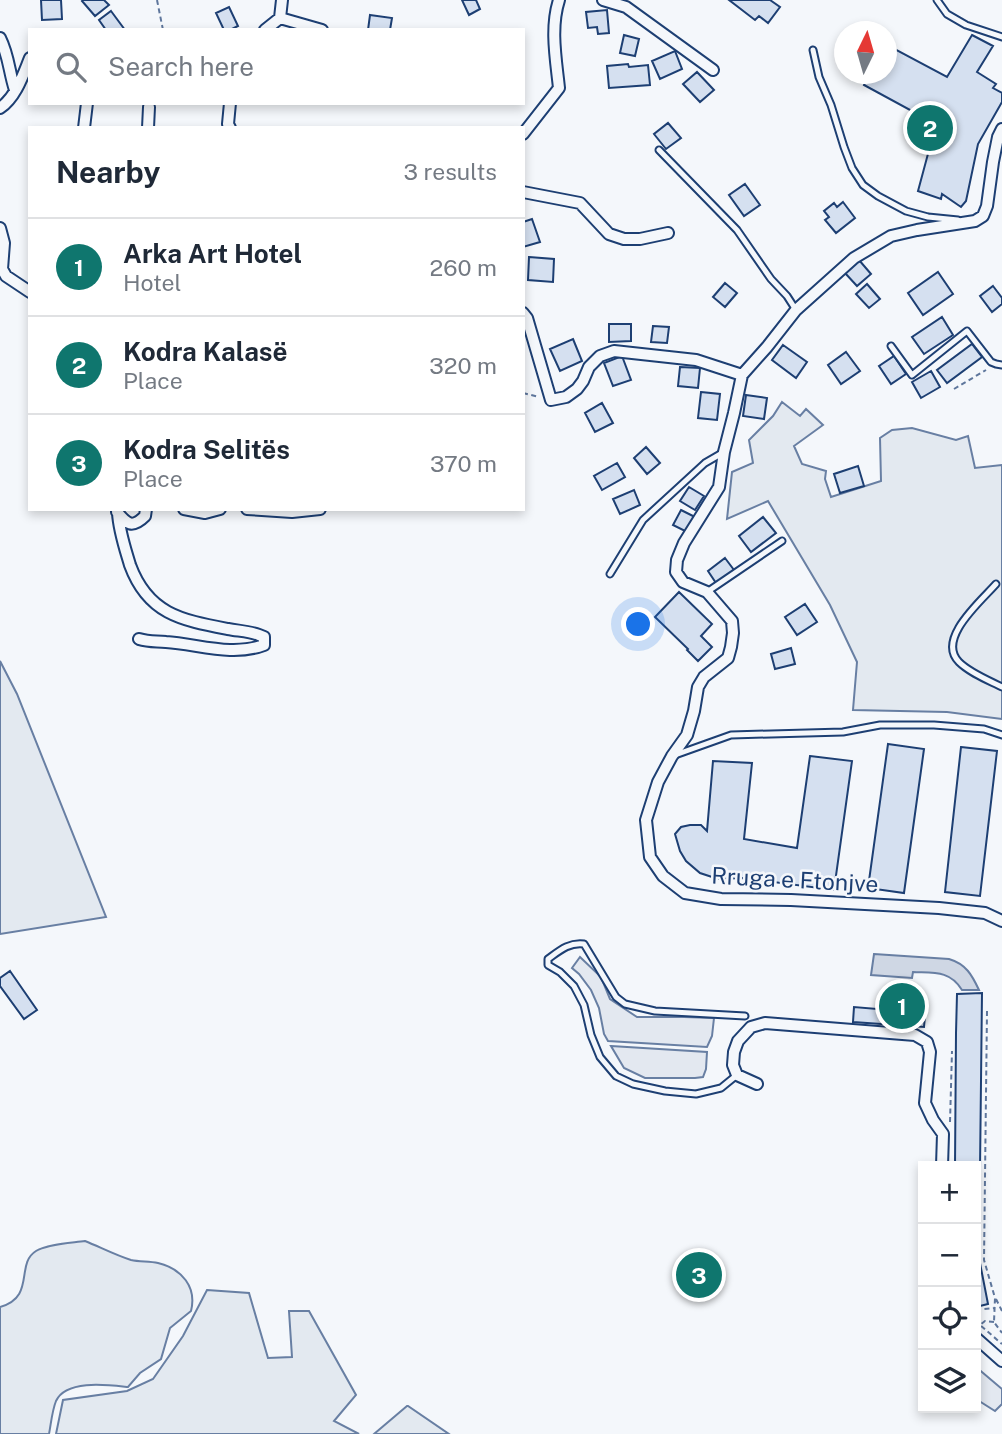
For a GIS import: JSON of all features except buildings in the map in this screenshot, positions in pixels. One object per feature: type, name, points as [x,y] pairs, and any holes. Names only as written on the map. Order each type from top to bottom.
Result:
[{"type":"street","points":[[282,0],[282,24],[309,28]]},
{"type":"street","points":[[525,132],[559,89],[554,14],[559,0]]},
{"type":"street","points":[[603,0],[626,7],[713,70]]},
{"type":"street","points":[[0,38],[9,59],[15,90]]},
{"type":"street","points":[[0,108],[15,90],[28,62]]},
{"type":"street","points":[[84,126],[87,105]]},
{"type":"street","points":[[229,126],[230,105]]},
{"type":"street","points":[[148,126],[149,107]]},
{"type":"street","points":[[708,592],[682,582],[676,572],[677,560],[684,543],[719,487],[742,374],[796,310],[854,258],[891,236],[975,221],[983,216],[988,206],[993,162],[998,136],[1002,130]]},
{"type":"street","points":[[525,192],[580,203],[609,234],[624,239],[640,239],[668,233]]},
{"type":"street","points":[[0,228],[4,243],[2,269],[6,276],[28,291]]},
{"type":"street","points":[[525,316],[551,400],[566,397],[577,389],[589,367],[600,356],[614,351],[696,360],[742,374]]},
{"type":"street","points":[[117,511],[125,522],[133,524],[139,523],[146,511]]},
{"type":"street","points":[[117,511],[132,570],[144,594],[152,602],[164,611],[186,619],[252,632],[264,637],[264,645],[245,650],[206,649],[139,639]]},
{"type":"street","points":[[194,511],[212,511]]},
{"type":"street","points":[[277,511],[301,511]]},
{"type":"street","name":"Rruga e Ftonjve","points":[[708,592],[732,621],[731,647],[728,658],[704,677],[698,687],[687,734],[659,782],[646,820],[650,857],[663,876],[685,893],[721,899],[939,908],[985,913],[1002,921]]},
{"type":"street","points":[[757,1084],[737,1075],[733,1065],[738,1041],[751,1027],[765,1023],[915,1035],[927,1042],[930,1052],[925,1103],[943,1134],[942,1161]]},
{"type":"street","points":[[981,1342],[1002,1361]]},
{"type":"lane","points":[[937,0],[947,14],[966,25],[1002,37]]},
{"type":"lane","points":[[813,50],[819,77],[844,147],[863,185],[906,211],[928,217],[975,221]]},
{"type":"lane","points":[[659,150],[737,230],[796,310]]},
{"type":"lane","points":[[891,346],[912,375],[967,331],[992,362],[999,364]]},
{"type":"lane","points":[[610,574],[643,520],[705,463],[724,452]]},
{"type":"lane","points":[[708,592],[782,541]]},
{"type":"lane","points":[[996,584],[958,627],[952,641],[953,655],[960,663],[1002,687]]},
{"type":"lane","points":[[673,756],[731,735],[843,732],[880,725],[934,724],[984,729],[1002,735]]},
{"type":"lane","points":[[737,1075],[721,1088],[696,1094],[633,1084],[616,1076],[600,1057],[591,1035],[584,1005],[574,986],[548,965],[548,959],[574,943],[584,944],[616,997],[625,1004],[654,1010],[745,1016]]},
{"type":"path","points":[[156,0],[163,28]]},
{"type":"path","points":[[954,389],[999,364]]},
{"type":"path","points":[[525,394],[551,400]]},
{"type":"path","points":[[987,1011],[984,1260],[995,1298],[1002,1311]]},
{"type":"path","points":[[943,1134],[950,1128],[952,1052]]},
{"type":"path","points":[[995,1298],[994,1322],[1002,1333]]},
{"type":"path","points":[[981,1309],[995,1308]]},
{"type":"path","points":[[994,1322],[985,1321],[980,1325],[1002,1344]]},
{"type":"shaded area","points":[[782,402],[800,416],[806,409],[823,425],[794,446],[802,464],[826,471],[825,479],[831,497],[881,481],[880,438],[892,430],[912,428],[956,440],[968,436],[975,468],[1002,465],[1002,719],[947,712],[853,710],[857,662],[830,605],[768,501],[727,519],[732,472],[753,463],[749,440],[773,416]]},
{"type":"shaded area","points":[[0,661],[17,694],[106,917],[0,934]]},
{"type":"shaded area","points":[[874,954],[949,959],[968,971],[979,990],[962,990],[952,979],[934,973],[913,972],[912,978],[871,975]]},
{"type":"shaded area","points":[[580,957],[601,977],[610,999],[637,1017],[714,1018],[712,1036],[707,1047],[608,1041],[591,990],[572,968]]},
{"type":"shaded area","points":[[611,1046],[707,1052],[706,1069],[703,1077],[645,1078],[624,1068]]},
{"type":"shaded area","points":[[85,1241],[131,1260],[167,1266],[181,1274],[192,1294],[191,1311],[170,1328],[161,1359],[140,1373],[128,1387],[89,1385],[69,1389],[56,1401],[49,1434],[0,1434],[0,1307],[18,1296],[27,1264],[36,1251],[53,1245]]},
{"type":"shaded area","points":[[207,1290],[249,1293],[268,1358],[292,1357],[289,1311],[309,1311],[356,1395],[334,1421],[359,1434],[56,1434],[63,1400],[127,1391],[153,1379],[183,1336]]},
{"type":"shaded area","points":[[981,1371],[1002,1389],[1002,1404],[995,1411],[981,1402]]},
{"type":"shaded area","points":[[408,1406],[449,1434],[374,1434]]},
{"type":"place","name":"Kodra Kalasë","points":[[930,128]]},
{"type":"place","name":"Arka Art Hotel","points":[[902,1006]]},
{"type":"place","name":"Kodra Selitës","points":[[699,1275]]}]
